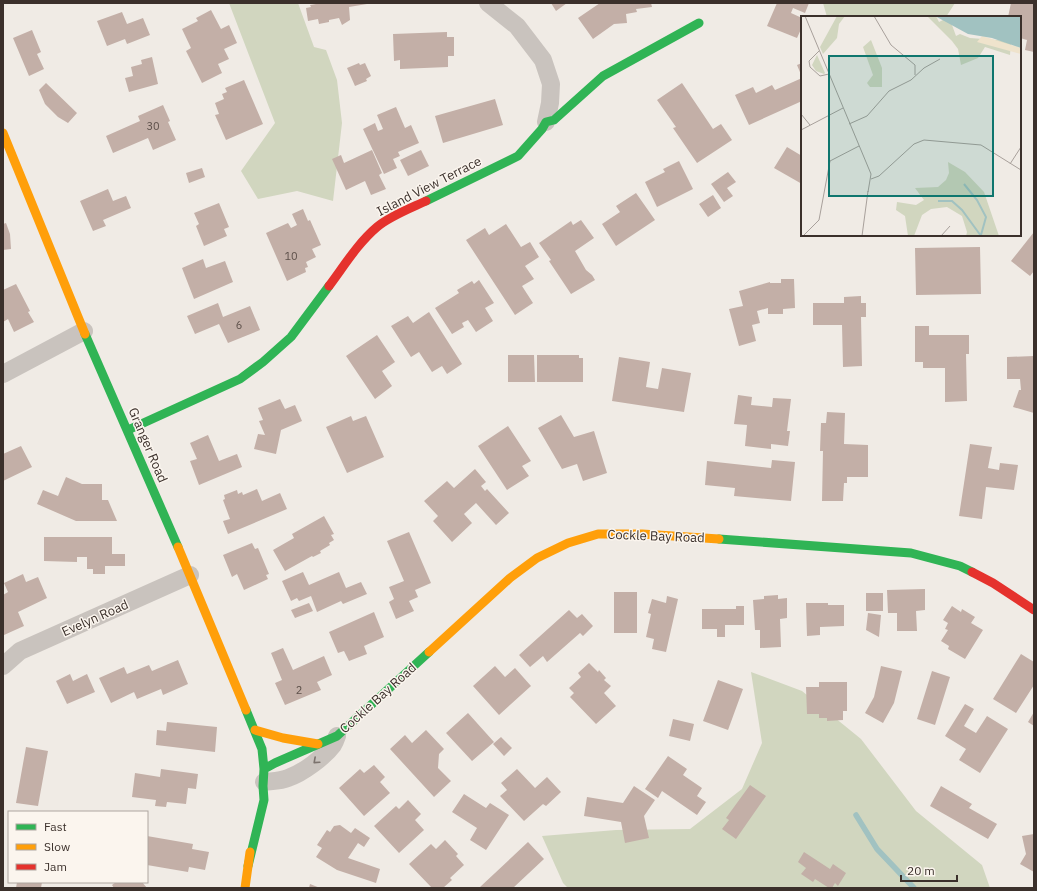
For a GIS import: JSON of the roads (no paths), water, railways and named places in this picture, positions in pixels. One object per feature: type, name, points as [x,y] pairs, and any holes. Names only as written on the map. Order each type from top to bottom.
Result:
[{"type":"street","points":[[488,3],[517,26],[543,60],[551,84],[550,103],[546,122]]},
{"type":"street","name":"Island View Terrace","points":[[128,430],[246,375],[291,337],[364,239],[378,226],[397,215],[518,156],[542,129],[546,122],[554,120],[603,76],[699,23]]},
{"type":"street","name":"Granger Road","points":[[3,133],[84,331],[128,430],[255,730],[262,749],[264,779]]},
{"type":"street","points":[[3,374],[84,331]]},
{"type":"street","name":"Cockle Bay Road","points":[[337,736],[334,744],[315,764],[288,778],[277,781],[264,779],[275,763],[337,736],[510,578],[537,558],[568,543],[598,534],[642,534],[911,553],[960,566],[993,583],[1034,610]]},
{"type":"street","name":"Evelyn Road","points":[[3,666],[20,651],[190,575]]},
{"type":"street","points":[[255,730],[283,738],[318,744]]},
{"type":"street","points":[[245,888],[255,805],[264,779]]},
{"type":"waterway","points":[[856,815],[877,849],[914,888]]}]
